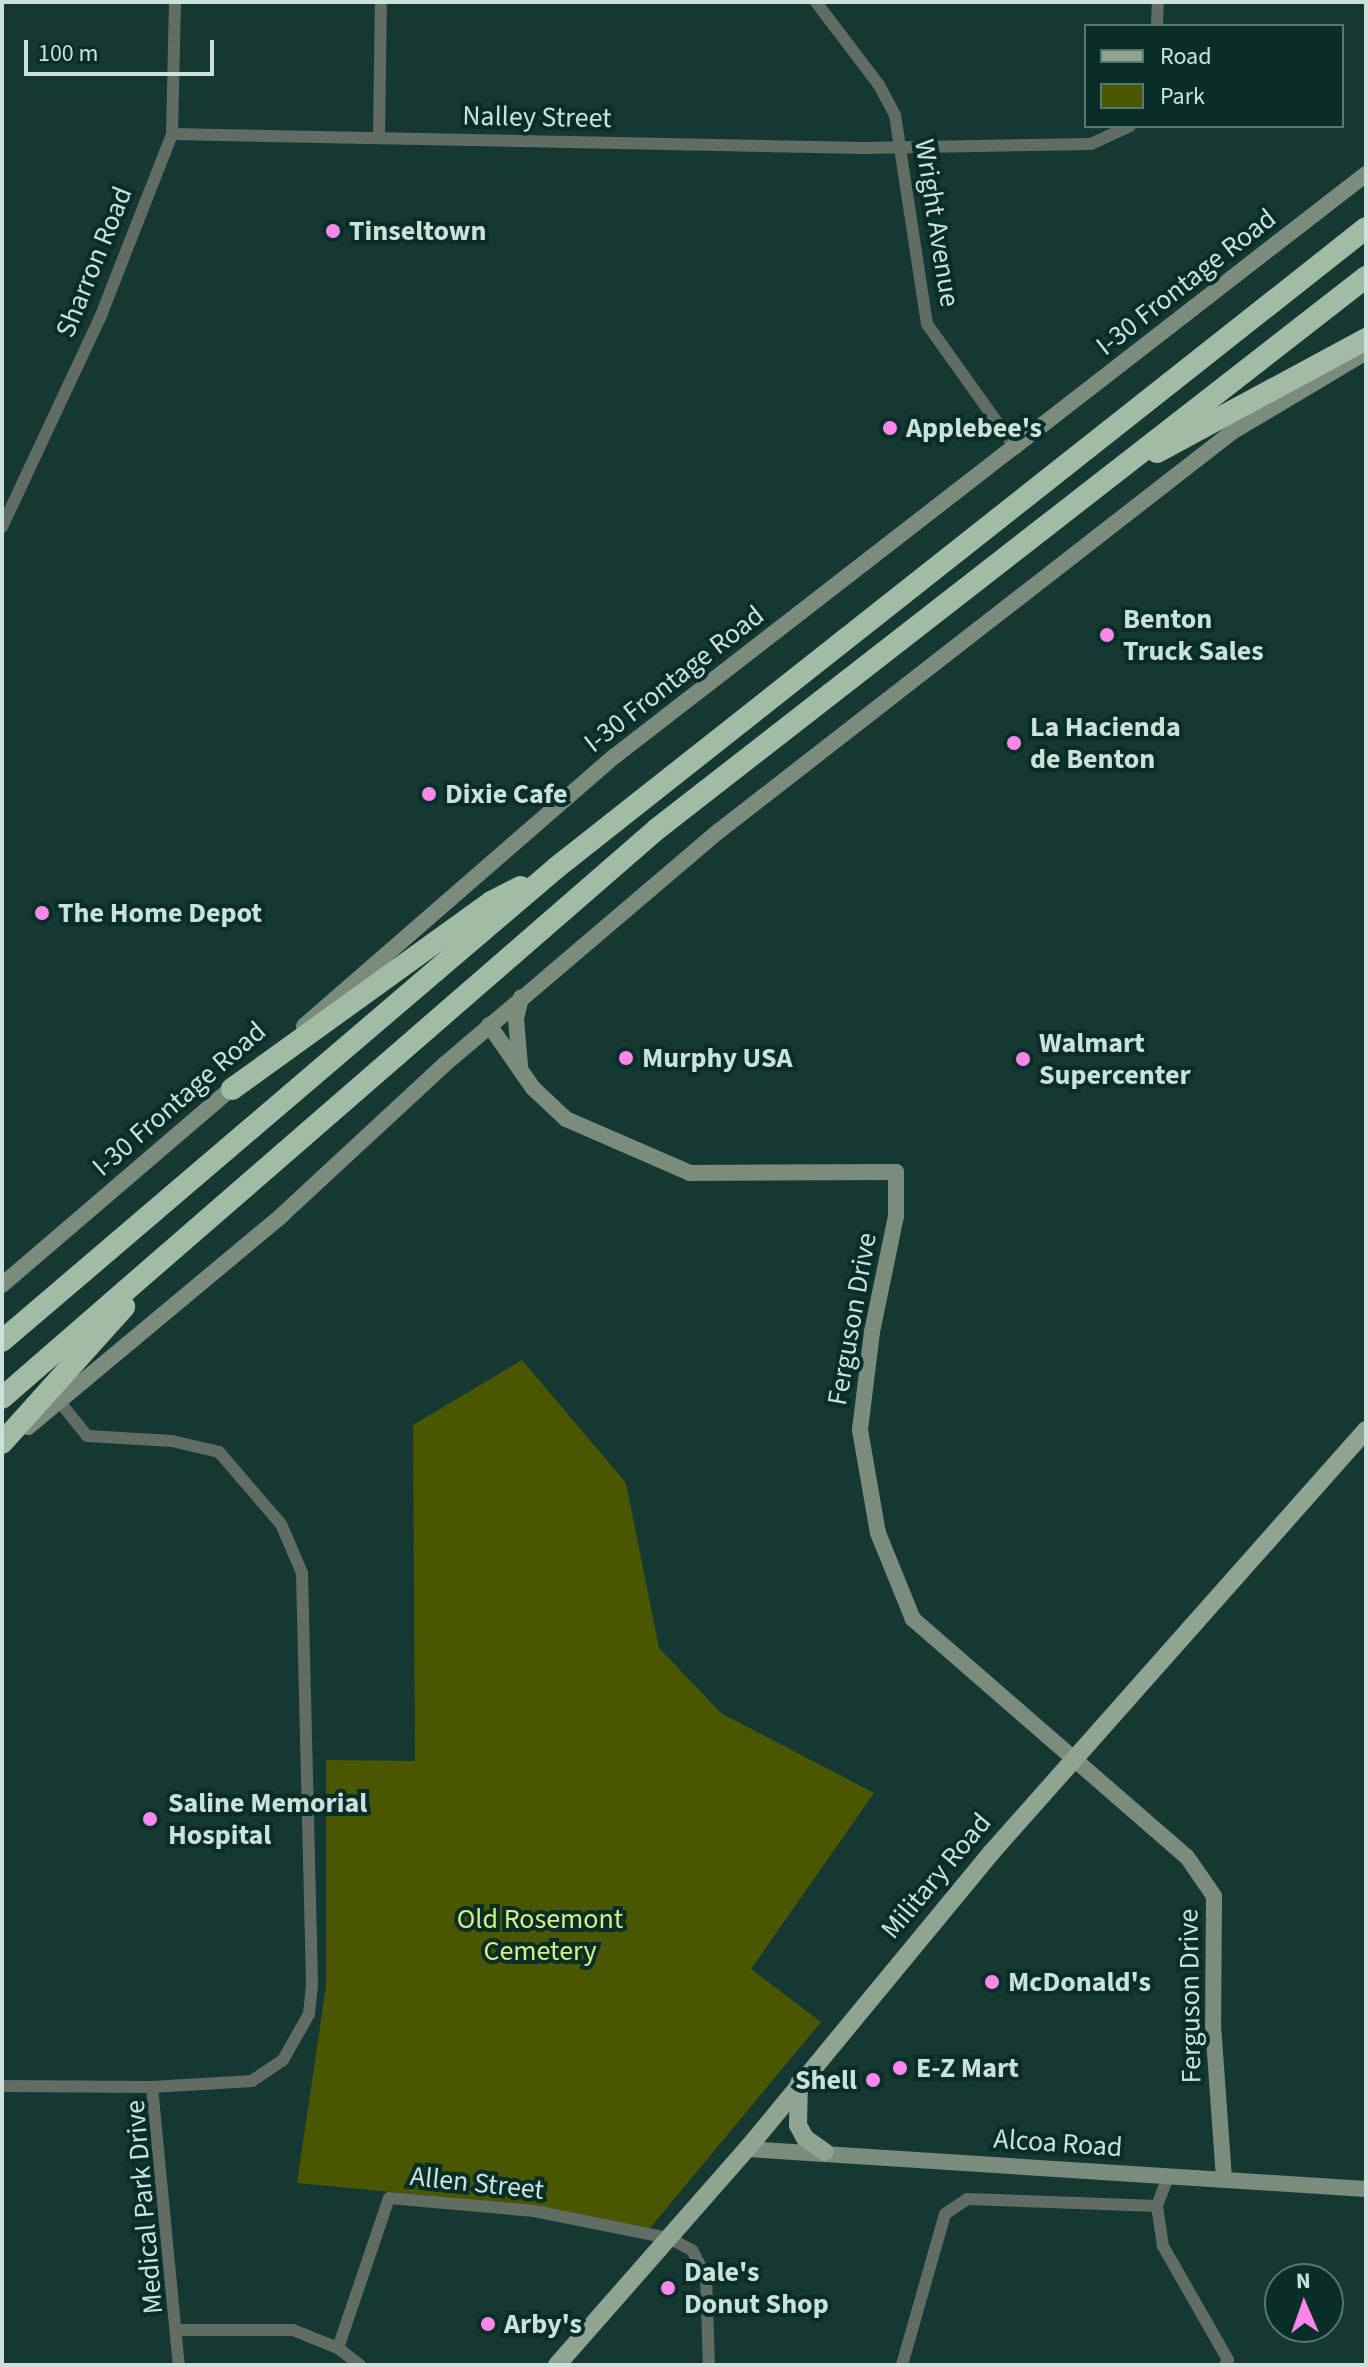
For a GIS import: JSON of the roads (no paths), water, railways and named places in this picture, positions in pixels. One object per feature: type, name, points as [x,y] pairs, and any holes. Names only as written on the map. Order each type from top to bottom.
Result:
[{"type":"highway","points":[[2,1341],[556,868],[1366,228]]},
{"type":"highway","points":[[2,1398],[657,829],[1366,277]]},
{"type":"highway","points":[[1099,483],[1366,339]]},
{"type":"highway","points":[[232,1089],[491,902],[556,868]]},
{"type":"highway","points":[[2,1446],[183,1242]]},
{"type":"main road","name":"I-30 Frontage Road","points":[[2,1285],[606,764],[1016,449],[1366,174]]},
{"type":"main road","points":[[2,1446],[282,1215],[489,1025],[719,831],[1232,432],[1366,352]]},
{"type":"main road","points":[[521,998],[516,1039],[522,1071]]},
{"type":"main road","name":"Ferguson Drive","points":[[489,1025],[522,1071],[566,1119],[690,1173],[896,1172],[896,1216],[869,1347],[860,1430],[878,1533],[913,1619],[1187,1857],[1214,1896],[1213,2025],[1224,2180]]},
{"type":"main road","name":"Military Road","points":[[557,2365],[747,2149],[799,2083],[1072,1760],[1366,1430]]},
{"type":"main road","points":[[799,2083],[798,2125],[805,2138],[825,2152]]},
{"type":"main road","name":"Alcoa Road","points":[[747,2149],[1366,2189]]},
{"type":"street","name":"Sharron Road","points":[[2,527],[100,318],[172,134],[175,2]]},
{"type":"street","points":[[379,137],[381,2]]},
{"type":"street","name":"Wright Avenue","points":[[816,2],[879,85],[895,115],[927,324],[1016,449]]},
{"type":"street","points":[[1157,24],[1158,2]]},
{"type":"street","name":"Nalley Street","points":[[172,134],[902,146],[1091,144],[1126,128]]},
{"type":"street","name":"Medical Park Drive","points":[[59,1401],[87,1436],[172,1441],[219,1452],[281,1524],[302,1573],[312,1985],[309,2014],[283,2060],[252,2081],[152,2087],[180,2330],[179,2365]]},
{"type":"street","points":[[2,2086],[152,2087]]},
{"type":"street","points":[[1168,2177],[1157,2206],[1163,2246],[1228,2360],[1225,2365]]},
{"type":"street","name":"Allen Street","points":[[338,2348],[389,2198],[534,2211],[669,2238]]},
{"type":"street","points":[[902,2365],[945,2214],[967,2199],[1157,2206]]},
{"type":"street","points":[[669,2238],[698,2253],[706,2276],[709,2365]]},
{"type":"street","points":[[180,2330],[293,2330],[338,2348],[360,2365]]},
{"type":"place","name":"Tinseltown","points":[[333,231]]},
{"type":"place","name":"Applebee's","points":[[890,428]]},
{"type":"place","name":"Benton Truck Sales","points":[[1107,635]]},
{"type":"place","name":"La Hacienda de Benton","points":[[1014,743]]},
{"type":"place","name":"Dixie Cafe","points":[[429,794]]},
{"type":"place","name":"The Home Depot","points":[[42,913]]},
{"type":"place","name":"Murphy USA","points":[[626,1058]]},
{"type":"place","name":"Walmart Supercenter","points":[[1023,1059]]},
{"type":"place","name":"Saline Memorial Hospital","points":[[150,1819]]},
{"type":"place","name":"McDonald's","points":[[992,1982]]},
{"type":"place","name":"E-Z Mart","points":[[900,2068]]},
{"type":"place","name":"Shell","points":[[873,2080]]},
{"type":"place","name":"Dale's Donut Shop","points":[[668,2288]]},
{"type":"place","name":"Arby's","points":[[488,2324]]},
{"type":"park label","name":"Old Rosemont Cemetery","points":[[540,1935]]}]
